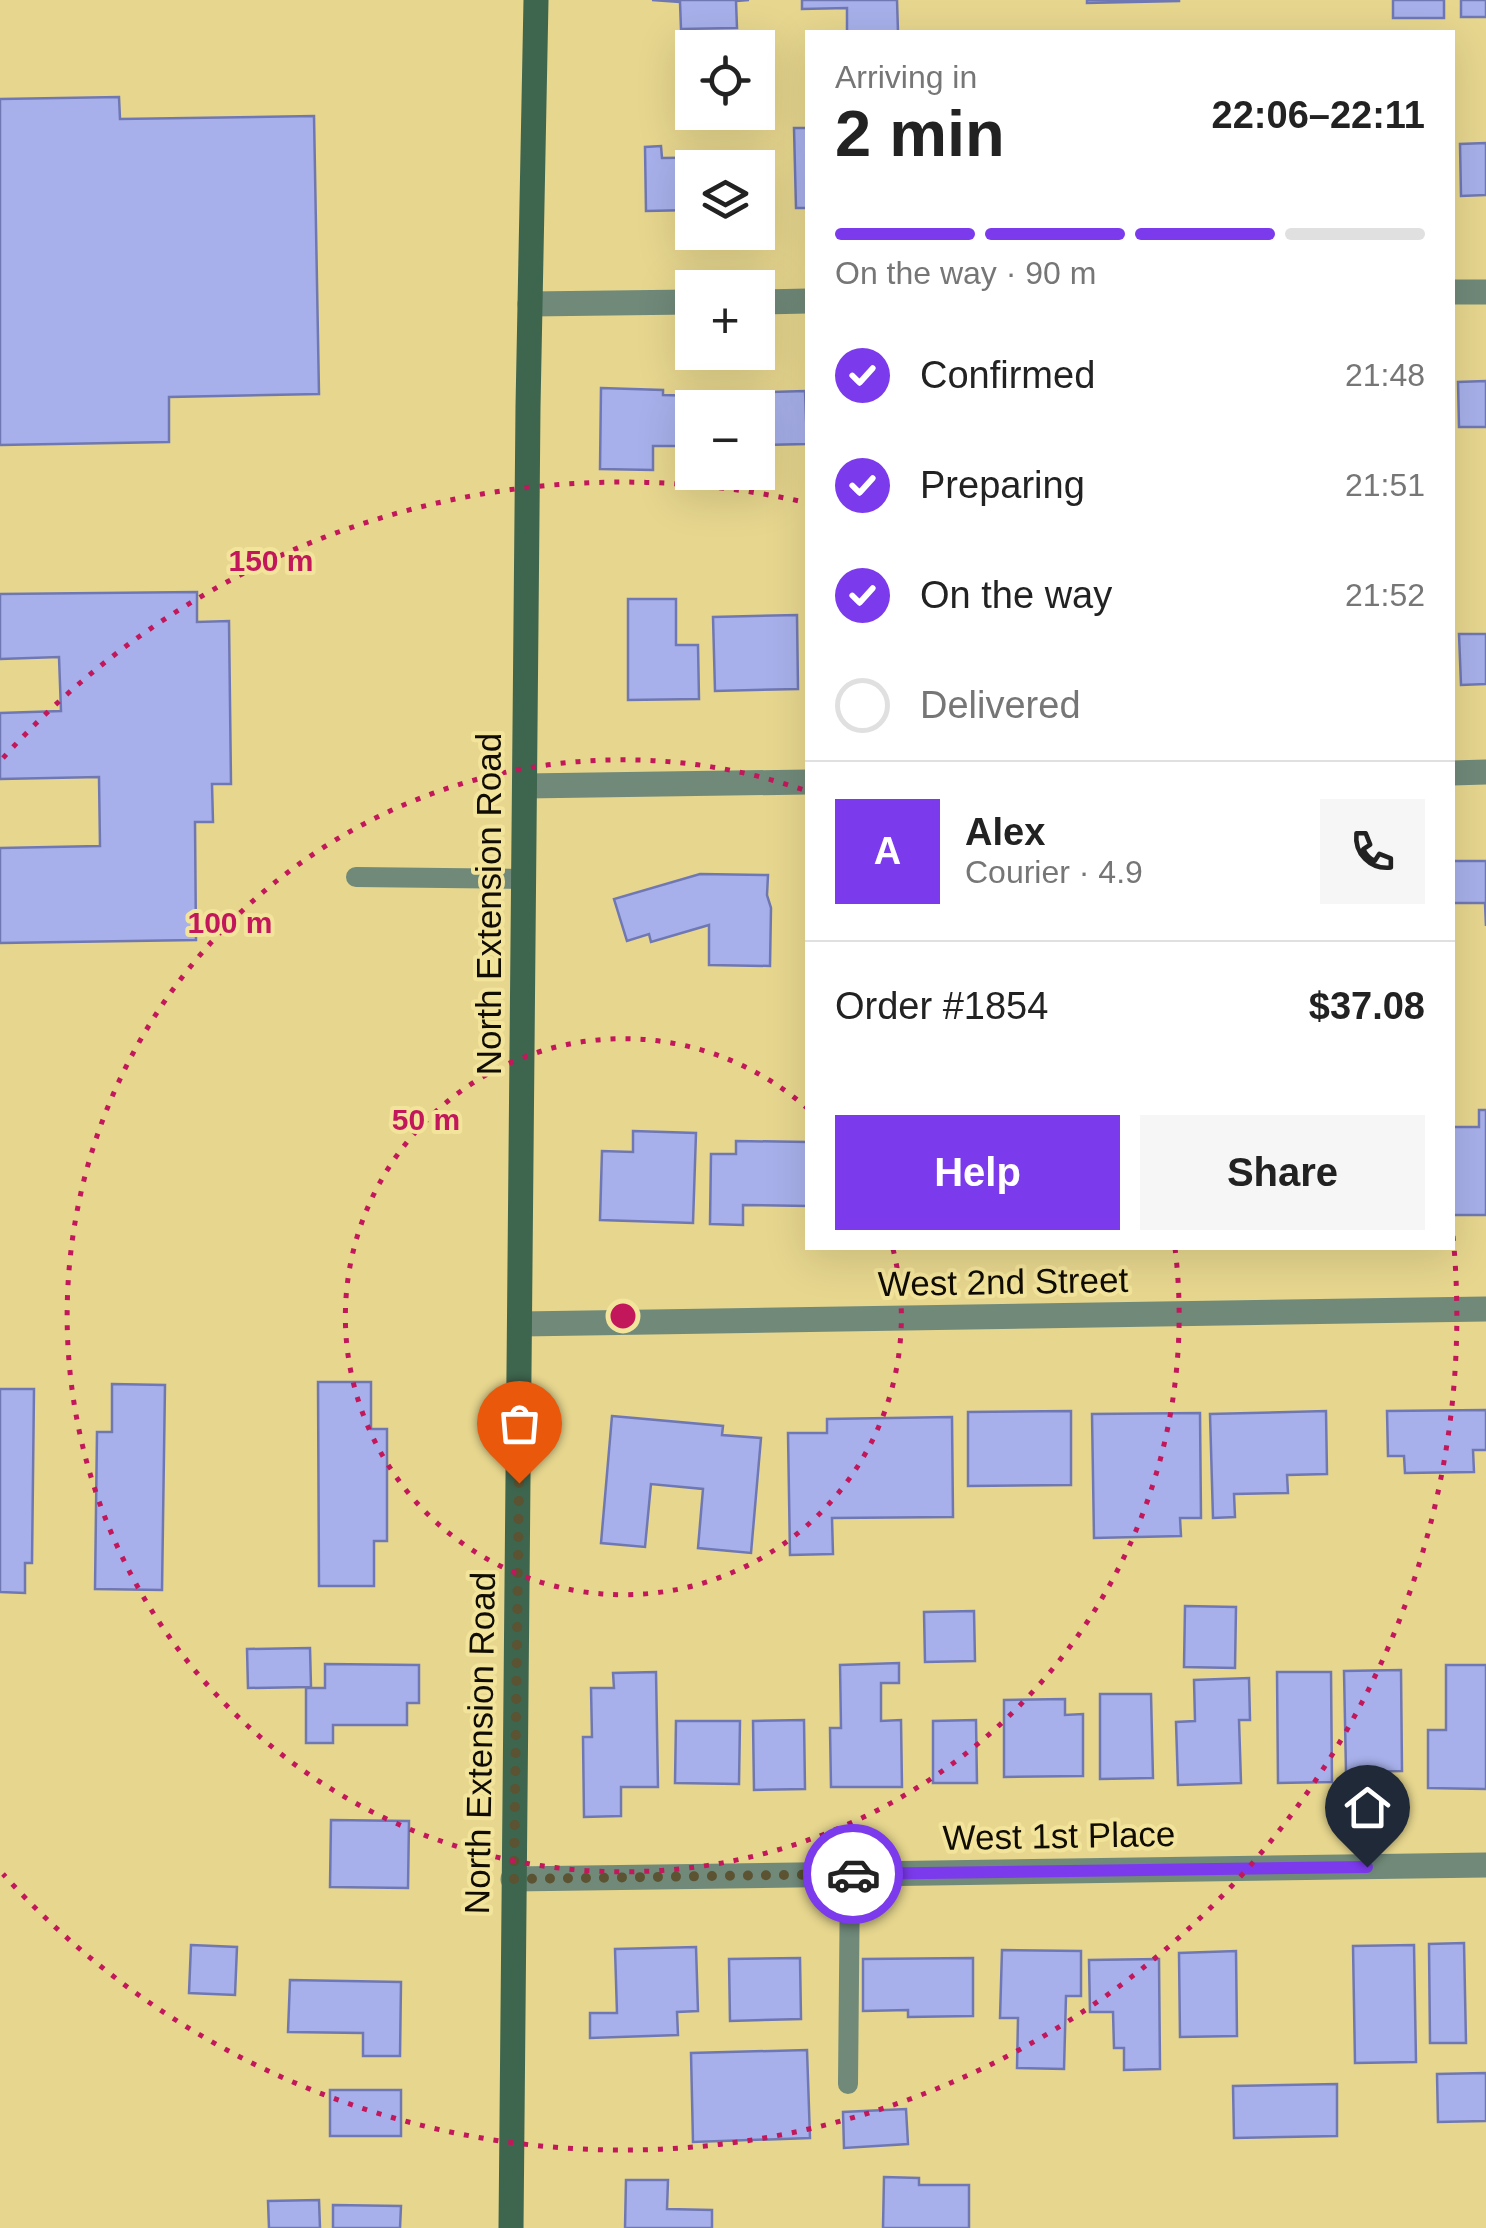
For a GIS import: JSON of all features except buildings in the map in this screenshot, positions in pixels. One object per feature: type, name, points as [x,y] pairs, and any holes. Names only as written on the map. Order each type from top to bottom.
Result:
[{"type":"street","name":"North Extension Road","points":[[510,2228],[536,0]]},
{"type":"street","points":[[1455,292],[1486,292]]},
{"type":"street","points":[[775,302],[805,301]]},
{"type":"street","points":[[530,304],[675,302]]},
{"type":"street","points":[[1455,773],[1486,772]]},
{"type":"street","points":[[525,786],[805,782]]},
{"type":"street","name":"West 2nd Street","points":[[521,1324],[1486,1310]]},
{"type":"street","name":"West 1st Place","points":[[514,1879],[1486,1865]]},
{"type":"lane","points":[[356,877],[524,878]]},
{"type":"lane","points":[[848,2084],[850,1874]]},
{"type":"way so far","points":[[519,1483],[514,1879],[853,1874]]},
{"type":"route","points":[[853,1874],[1367,1867]]}]
